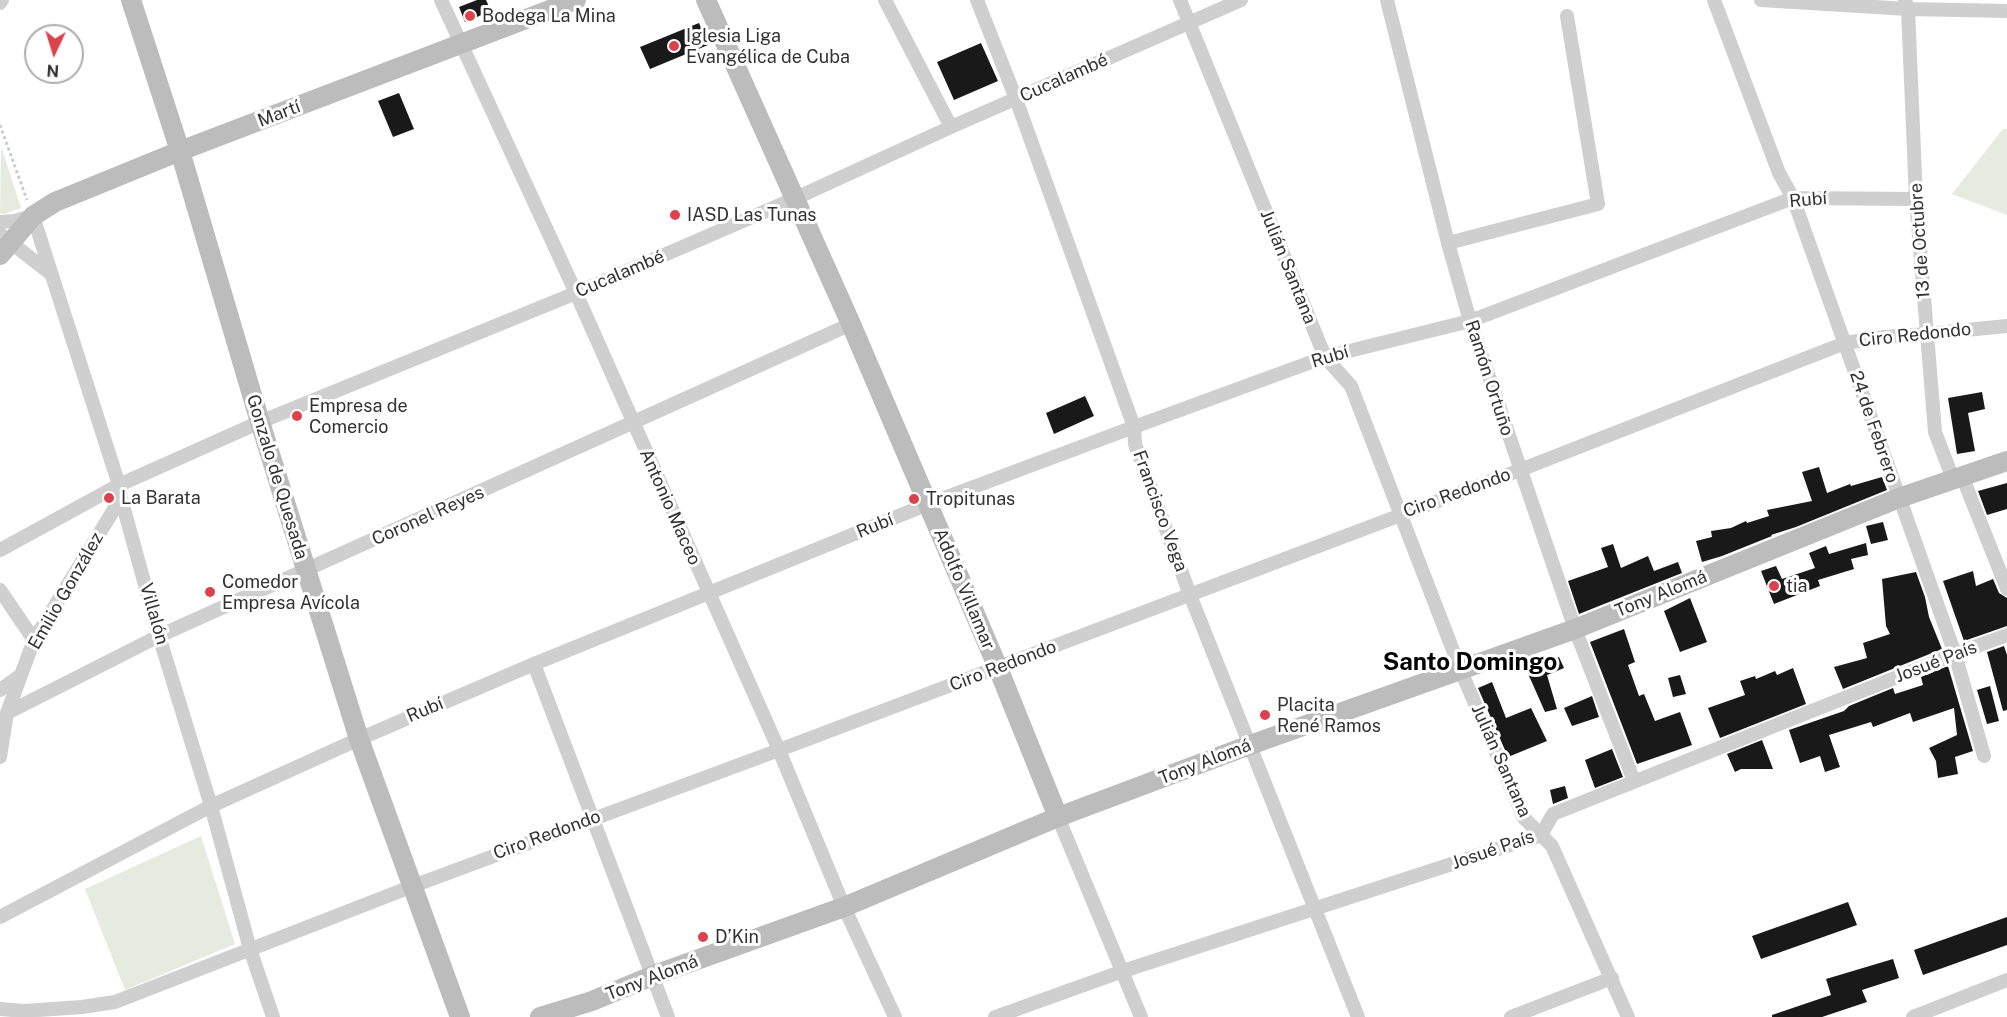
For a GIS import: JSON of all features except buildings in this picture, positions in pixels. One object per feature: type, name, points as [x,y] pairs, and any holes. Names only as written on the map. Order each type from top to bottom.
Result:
[{"type":"street","name":"Gonzalo de Quesada","points":[[131,0],[180,152],[260,422],[359,739],[460,1017]]},
{"type":"street","name":"Antonio Maceo","points":[[441,0],[576,293],[779,750],[843,907],[895,1017]]},
{"type":"street","name":"Martí","points":[[3,244],[33,216],[55,202],[576,0]]},
{"type":"street","name":"Adolfo Villamar","points":[[706,0],[796,198],[928,504],[1141,1017]]},
{"type":"street","points":[[885,0],[951,127]]},
{"type":"street","name":"Francisco Vega","points":[[977,0],[1016,99],[1134,427],[1135,444],[1190,595],[1358,1017]]},
{"type":"street","name":"Julián Santana","points":[[1180,0],[1325,357],[1351,387],[1461,671],[1524,818],[1552,846],[1628,1017]]},
{"type":"street","name":"Cucalambé","points":[[0,550],[260,422],[576,293],[1241,0]]},
{"type":"street","name":"Ramón Ortuño","points":[[1387,0],[1470,321],[1575,629],[1635,781]]},
{"type":"street","name":"24 de Febrero","points":[[1714,0],[1779,172],[1793,198],[1845,343],[1955,654],[1984,756]]},
{"type":"street","points":[[1761,0],[1906,4],[2007,11]]},
{"type":"street","name":"13 de Octubre","points":[[1906,4],[1916,199],[1935,432],[1958,477],[2007,589]]},
{"type":"street","points":[[1448,243],[1598,204],[1567,16]]},
{"type":"street","name":"Rubí","points":[[2,916],[210,806],[359,739],[534,664],[928,504],[1325,357],[1470,321],[1793,198],[1916,199]]},
{"type":"street","points":[[0,222],[33,216]]},
{"type":"street","name":"Villalón","points":[[33,216],[120,491],[159,636],[250,949],[273,1017]]},
{"type":"street","points":[[3,244],[51,274]]},
{"type":"street","name":"Coronel Reyes","points":[[7,713],[159,636],[851,324]]},
{"type":"street","name":"Ciro Redondo","points":[[0,1009],[24,1011],[58,1009],[115,1002],[413,886],[1520,470],[1845,343],[2007,326]]},
{"type":"street","name":"Tony Alomá","points":[[540,1017],[592,1001],[652,976],[843,907],[1058,817],[1250,745],[1575,629],[1899,498],[2007,461]]},
{"type":"street","name":"Emilio González","points":[[0,757],[7,713],[34,640],[120,491]]},
{"type":"street","points":[[0,590],[34,640]]},
{"type":"street","name":"Josué País","points":[[995,1017],[1123,971],[1541,835],[1553,814],[1955,654],[2007,637]]},
{"type":"street","points":[[534,664],[668,1017]]},
{"type":"street","points":[[0,690],[21,675]]},
{"type":"street","points":[[1511,1017],[1612,978]]},
{"type":"street","points":[[1913,1017],[2007,980]]},
{"type":"path","points":[[0,125],[33,216]]},
{"type":"shaded area","points":[[2003,129],[2007,129],[2007,215],[1952,194]]},
{"type":"shaded area","points":[[1,146],[21,208],[4,214],[0,213]]},
{"type":"shaded area","points":[[201,836],[235,944],[125,990],[85,889]]},
{"type":"place","name":"Bodega La Mina","points":[[470,16]]},
{"type":"place","name":"Iglesia Liga Evangélica de Cuba","points":[[674,46]]},
{"type":"place","name":"IASD Las Tunas","points":[[675,215]]},
{"type":"place","name":"Empresa de Comercio","points":[[297,416]]},
{"type":"place","name":"La Barata","points":[[109,498]]},
{"type":"place","name":"Tropitunas","points":[[914,499]]},
{"type":"place","name":"tia","points":[[1774,586]]},
{"type":"place","name":"Comedor Empresa Avícola","points":[[210,592]]},
{"type":"place","name":"Placita René Ramos","points":[[1265,715]]},
{"type":"place","name":"D’Kin","points":[[703,937]]},
{"type":"district","name":"Santo Domingo","points":[[1470,663]]}]
